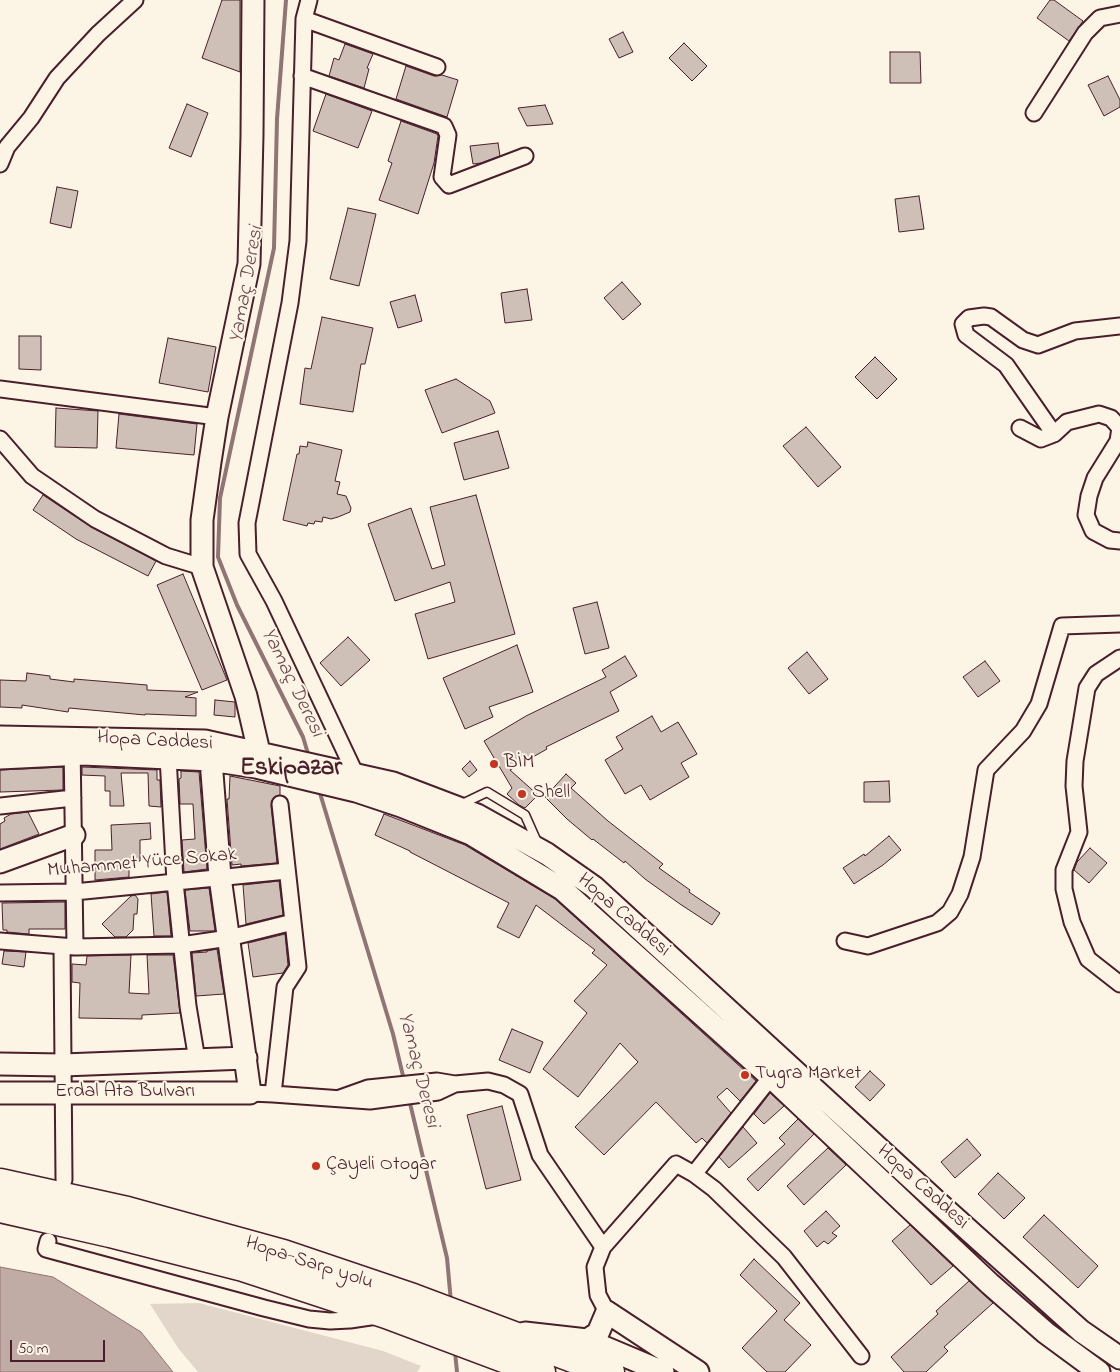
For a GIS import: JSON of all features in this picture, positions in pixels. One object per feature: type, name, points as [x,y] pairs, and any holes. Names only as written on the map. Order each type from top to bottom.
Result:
[{"type":"highway","name":"Hopa-Sarp yolu","points":[[0,1183],[127,1211],[209,1232],[302,1260],[412,1311],[501,1330],[610,1372]]},
{"type":"highway","points":[[0,1208],[110,1233],[243,1268],[386,1314],[412,1311],[504,1358],[541,1372]]},
{"type":"main road","points":[[253,0],[249,264],[217,417],[202,520],[202,566],[246,696],[257,760]]},
{"type":"main road","name":"Hopa Caddesi","points":[[0,737],[168,757],[211,760],[257,760]]},
{"type":"main road","name":"Hopa Caddesi","points":[[0,758],[72,746],[205,741],[257,760],[356,783],[393,783],[478,815],[540,850],[594,888],[1081,1331],[1120,1358]]},
{"type":"main road","points":[[211,760],[220,878],[250,1093]]},
{"type":"main road","name":"Hopa Caddesi","points":[[356,783],[401,806],[471,834],[562,889],[771,1077],[990,1284],[1046,1333],[1099,1372]]},
{"type":"main road","points":[[0,862],[74,835]]},
{"type":"main road","name":"Erdal Ata Bulvarı","points":[[0,1064],[63,1065],[246,1058]]},
{"type":"main road","name":"Erdal Ata Bulvarı","points":[[0,1093],[250,1093]]},
{"type":"main road","points":[[587,1340],[598,1333],[608,1312],[698,1372]]},
{"type":"main road","points":[[501,1330],[587,1340],[663,1372]]},
{"type":"street","points":[[0,164],[7,147],[31,118],[57,78],[98,34],[135,0]]},
{"type":"street","points":[[309,0],[304,20],[298,242],[290,303],[247,523],[248,554],[274,601],[356,783]]},
{"type":"street","points":[[1034,113],[1085,33],[1100,18],[1120,14]]},
{"type":"street","points":[[304,20],[437,67]]},
{"type":"street","points":[[302,76],[444,126],[448,135],[442,177],[449,185],[526,156]]},
{"type":"street","points":[[1054,434],[1006,365],[966,335],[963,324],[969,318],[991,317],[1023,340],[1038,345],[1075,331],[1120,326]]},
{"type":"street","points":[[0,389],[217,417]]},
{"type":"street","points":[[1020,428],[1040,439],[1054,434],[1068,422],[1099,414],[1111,418],[1120,428],[1118,441],[1096,478],[1088,496],[1086,515],[1093,532],[1110,540],[1120,541]]},
{"type":"street","points":[[0,439],[32,476],[95,519],[166,556],[202,566]]},
{"type":"street","points":[[845,941],[868,946],[938,923],[950,912],[960,894],[972,857],[986,770],[1023,731],[1039,704],[1062,626],[1120,624]]},
{"type":"street","points":[[1120,658],[1096,674],[1087,688],[1074,761],[1074,786],[1079,832],[1064,870],[1064,889],[1072,922],[1088,959],[1120,984]]},
{"type":"street","points":[[64,1180],[63,1065],[68,946],[74,892],[72,746]]},
{"type":"street","points":[[168,757],[175,882],[188,1006],[197,1060]]},
{"type":"street","points":[[0,806],[74,798]]},
{"type":"street","points":[[0,816],[30,803]]},
{"type":"street","points":[[273,1094],[286,987],[298,967],[280,804]]},
{"type":"street","name":"Muhammet Yüce Sokak","points":[[0,893],[74,892],[287,871]]},
{"type":"street","points":[[0,941],[68,946],[181,944],[229,938],[293,922]]},
{"type":"street","points":[[694,1174],[771,1077]]},
{"type":"street","points":[[250,1093],[340,1098],[488,1081],[504,1085],[520,1094],[540,1155],[603,1248]]},
{"type":"street","points":[[608,1312],[598,1295],[595,1267],[603,1248],[676,1164],[694,1174],[714,1189],[784,1257],[861,1356]]},
{"type":"street","points":[[48,1241],[46,1249],[309,1319],[350,1320],[386,1314]]},
{"type":"shaded area","points":[[0,1267],[53,1277],[141,1332],[173,1372],[0,1372]]},
{"type":"shaded area","points":[[199,1303],[383,1351],[421,1366],[417,1372],[198,1372],[178,1348],[150,1304]]},
{"type":"building","points":[[222,0],[240,0],[240,72],[202,58]]},
{"type":"building","points":[[1050,0],[1054,0],[1083,21],[1069,41],[1037,18]]},
{"type":"building","points":[[623,32],[633,52],[619,58],[609,39]]},
{"type":"building","points":[[684,43],[707,66],[692,81],[669,58]]},
{"type":"building","points":[[345,44],[373,54],[367,68],[369,69],[364,88],[329,76],[334,58],[339,60]]},
{"type":"building","points":[[890,52],[920,52],[921,83],[890,83]]},
{"type":"building","points":[[406,66],[434,76],[442,75],[458,80],[447,117],[396,99]]},
{"type":"building","points":[[1108,76],[1120,100],[1120,107],[1104,116],[1088,85]]},
{"type":"building","points":[[326,94],[372,111],[358,148],[313,131]]},
{"type":"building","points":[[187,104],[208,113],[191,157],[169,148]]},
{"type":"building","points":[[545,105],[553,124],[527,126],[518,108]]},
{"type":"building","points":[[401,121],[438,136],[434,163],[418,214],[379,200],[392,163],[388,161]]},
{"type":"building","points":[[498,143],[500,156],[473,164],[470,146]]},
{"type":"building","points":[[57,187],[78,191],[71,228],[50,223]]},
{"type":"building","points":[[919,196],[924,229],[899,232],[895,199]]},
{"type":"building","points":[[348,208],[376,214],[359,286],[330,279]]},
{"type":"building","points":[[622,282],[641,304],[623,320],[604,298]]},
{"type":"building","points":[[527,289],[532,320],[505,323],[501,293]]},
{"type":"building","points":[[415,295],[422,321],[398,328],[390,302]]},
{"type":"building","points":[[322,317],[373,328],[365,364],[361,364],[353,412],[300,404],[305,368],[311,369]]},
{"type":"building","points":[[19,336],[41,336],[41,370],[19,369]]},
{"type":"building","points":[[168,338],[216,347],[208,392],[159,383]]},
{"type":"building","points":[[875,357],[897,379],[877,399],[855,377]]},
{"type":"building","points":[[456,379],[490,401],[495,413],[442,433],[425,390]]},
{"type":"building","points":[[56,408],[98,411],[97,448],[55,447]]},
{"type":"building","points":[[119,414],[197,424],[194,455],[116,448]]},
{"type":"building","points":[[806,427],[841,467],[818,487],[783,446]]},
{"type":"building","points":[[498,431],[509,468],[464,480],[454,443]]},
{"type":"building","points":[[308,442],[342,450],[335,481],[340,482],[337,494],[346,496],[351,508],[350,512],[338,517],[331,519],[323,517],[322,522],[315,521],[314,524],[308,523],[307,526],[283,520],[297,454],[299,454],[300,446],[307,447]]},
{"type":"building","points":[[43,495],[91,527],[156,561],[148,576],[76,539],[33,510]]},
{"type":"building","points":[[476,495],[515,634],[428,659],[415,614],[455,602],[450,582],[395,601],[368,524],[411,508],[432,569],[445,565],[430,507]]},
{"type":"building","points":[[183,574],[227,680],[202,690],[157,585]]},
{"type":"building","points":[[597,602],[609,648],[585,654],[573,608]]},
{"type":"building","points":[[348,637],[370,660],[341,686],[320,663]]},
{"type":"building","points":[[517,645],[533,692],[489,707],[493,717],[465,729],[443,678]]},
{"type":"building","points":[[807,652],[828,679],[809,694],[788,668]]},
{"type":"building","points":[[625,656],[637,676],[610,692],[619,711],[546,747],[547,749],[510,770],[538,795],[525,808],[519,805],[507,794],[512,788],[484,741],[526,716],[606,677],[602,670]]},
{"type":"building","points":[[985,661],[1000,681],[978,697],[963,677]]},
{"type":"building","points":[[27,673],[50,676],[50,679],[74,682],[74,679],[147,685],[147,690],[198,692],[185,697],[196,698],[196,716],[145,715],[69,708],[68,712],[22,705],[22,708],[0,707],[0,680],[26,681]]},
{"type":"building","points":[[215,700],[235,702],[235,717],[214,715]]},
{"type":"building","points":[[652,716],[661,732],[678,722],[697,754],[681,763],[689,777],[650,800],[641,785],[625,794],[605,760],[623,749],[616,737]]},
{"type":"building","points":[[470,761],[477,770],[469,777],[462,769]]},
{"type":"building","points":[[63,767],[63,790],[0,792],[0,770]]},
{"type":"building","points":[[82,767],[157,770],[157,780],[160,780],[161,807],[149,806],[148,773],[121,773],[124,806],[110,806],[110,791],[105,791],[105,776],[82,775]]},
{"type":"building","points":[[181,771],[199,772],[207,869],[184,872],[182,840],[195,839],[193,804],[180,804],[179,779],[181,778]]},
{"type":"building","points":[[566,774],[576,783],[571,788],[608,821],[663,864],[659,868],[690,890],[689,892],[720,913],[712,925],[645,879],[625,861],[624,863],[592,840],[545,797]]},
{"type":"building","points":[[230,776],[280,786],[280,795],[274,797],[271,805],[277,863],[232,865],[227,799],[229,799]]},
{"type":"building","points":[[889,781],[890,802],[864,802],[864,782]]},
{"type":"building","points":[[28,812],[39,834],[0,849],[0,824],[5,821],[4,818],[11,814]]},
{"type":"building","points":[[384,814],[465,845],[555,899],[756,1081],[740,1101],[727,1088],[717,1097],[731,1113],[707,1143],[702,1138],[696,1143],[656,1102],[604,1155],[575,1127],[638,1062],[620,1043],[578,1097],[543,1069],[587,1013],[574,1001],[607,965],[592,953],[595,950],[536,905],[519,938],[497,927],[509,903],[410,851],[375,835]]},
{"type":"building","points":[[150,823],[151,839],[140,840],[140,861],[129,861],[129,877],[95,880],[95,850],[112,850],[111,825]]},
{"type":"building","points":[[889,836],[901,850],[883,865],[854,884],[843,868],[864,854],[865,856]]},
{"type":"building","points":[[1090,848],[1107,863],[1089,883],[1074,870],[1077,862]]},
{"type":"building","points":[[279,881],[283,915],[246,924],[243,885]]},
{"type":"building","points":[[209,888],[215,931],[190,931],[185,890]]},
{"type":"building","points":[[167,892],[171,936],[154,936],[151,894]]},
{"type":"building","points":[[135,895],[138,899],[137,914],[134,914],[133,930],[126,937],[115,937],[102,924],[131,896]]},
{"type":"building","points":[[65,902],[65,929],[29,929],[29,934],[3,930],[2,903]]},
{"type":"building","points":[[285,934],[288,965],[283,973],[253,977],[248,943]]},
{"type":"building","points":[[217,949],[224,994],[196,996],[192,953]]},
{"type":"building","points":[[4,951],[26,952],[24,967],[2,964]]},
{"type":"building","points":[[131,955],[129,993],[149,994],[147,955],[173,955],[180,1013],[142,1015],[142,1019],[79,1018],[80,983],[72,982],[72,964],[86,965],[87,956]]},
{"type":"building","points":[[512,1029],[543,1042],[530,1073],[499,1060]]},
{"type":"building","points":[[870,1071],[885,1085],[870,1101],[855,1087]]},
{"type":"building","points":[[770,1093],[784,1106],[764,1124],[754,1114]]},
{"type":"building","points":[[502,1106],[521,1180],[486,1189],[467,1115]]},
{"type":"building","points":[[798,1119],[814,1134],[758,1191],[747,1179],[785,1144],[779,1138]]},
{"type":"building","points":[[743,1127],[757,1143],[729,1168],[719,1157]]},
{"type":"building","points":[[967,1139],[981,1155],[955,1178],[941,1162]]},
{"type":"building","points":[[828,1148],[846,1165],[804,1205],[787,1186]]},
{"type":"building","points":[[998,1173],[1025,1198],[1004,1219],[978,1194]]},
{"type":"building","points":[[826,1211],[840,1226],[832,1233],[837,1236],[828,1244],[824,1241],[817,1247],[804,1231]]},
{"type":"building","points":[[1044,1215],[1098,1266],[1078,1288],[1023,1237]]},
{"type":"building","points":[[910,1225],[953,1266],[931,1285],[892,1241]]},
{"type":"building","points":[[754,1259],[800,1303],[784,1320],[811,1345],[785,1372],[767,1372],[742,1348],[777,1311],[740,1275]]},
{"type":"building","points":[[969,1281],[993,1303],[944,1347],[948,1351],[926,1372],[904,1372],[891,1357],[938,1314],[936,1311]]},
{"type":"waterway","name":"Yamaç Deresi","points":[[286,0],[277,119],[274,248],[220,498],[218,557],[237,605],[303,737],[309,757]]},
{"type":"waterway","name":"Yamaç Deresi","points":[[319,790],[393,1034],[404,1080]]},
{"type":"waterway","name":"Yamaç Deresi","points":[[409,1099],[447,1258],[451,1302]]},
{"type":"waterway","name":"Yamaç Deresi","points":[[455,1352],[457,1372]]},
{"type":"place","name":"BİM","points":[[494,764]]},
{"type":"place","name":"Shell","points":[[522,794]]},
{"type":"place","name":"Tugra Market","points":[[745,1075]]},
{"type":"place","name":"Çayeli Otogar","points":[[316,1166]]},
{"type":"district","name":"Eskipazar","points":[[291,770]]}]
